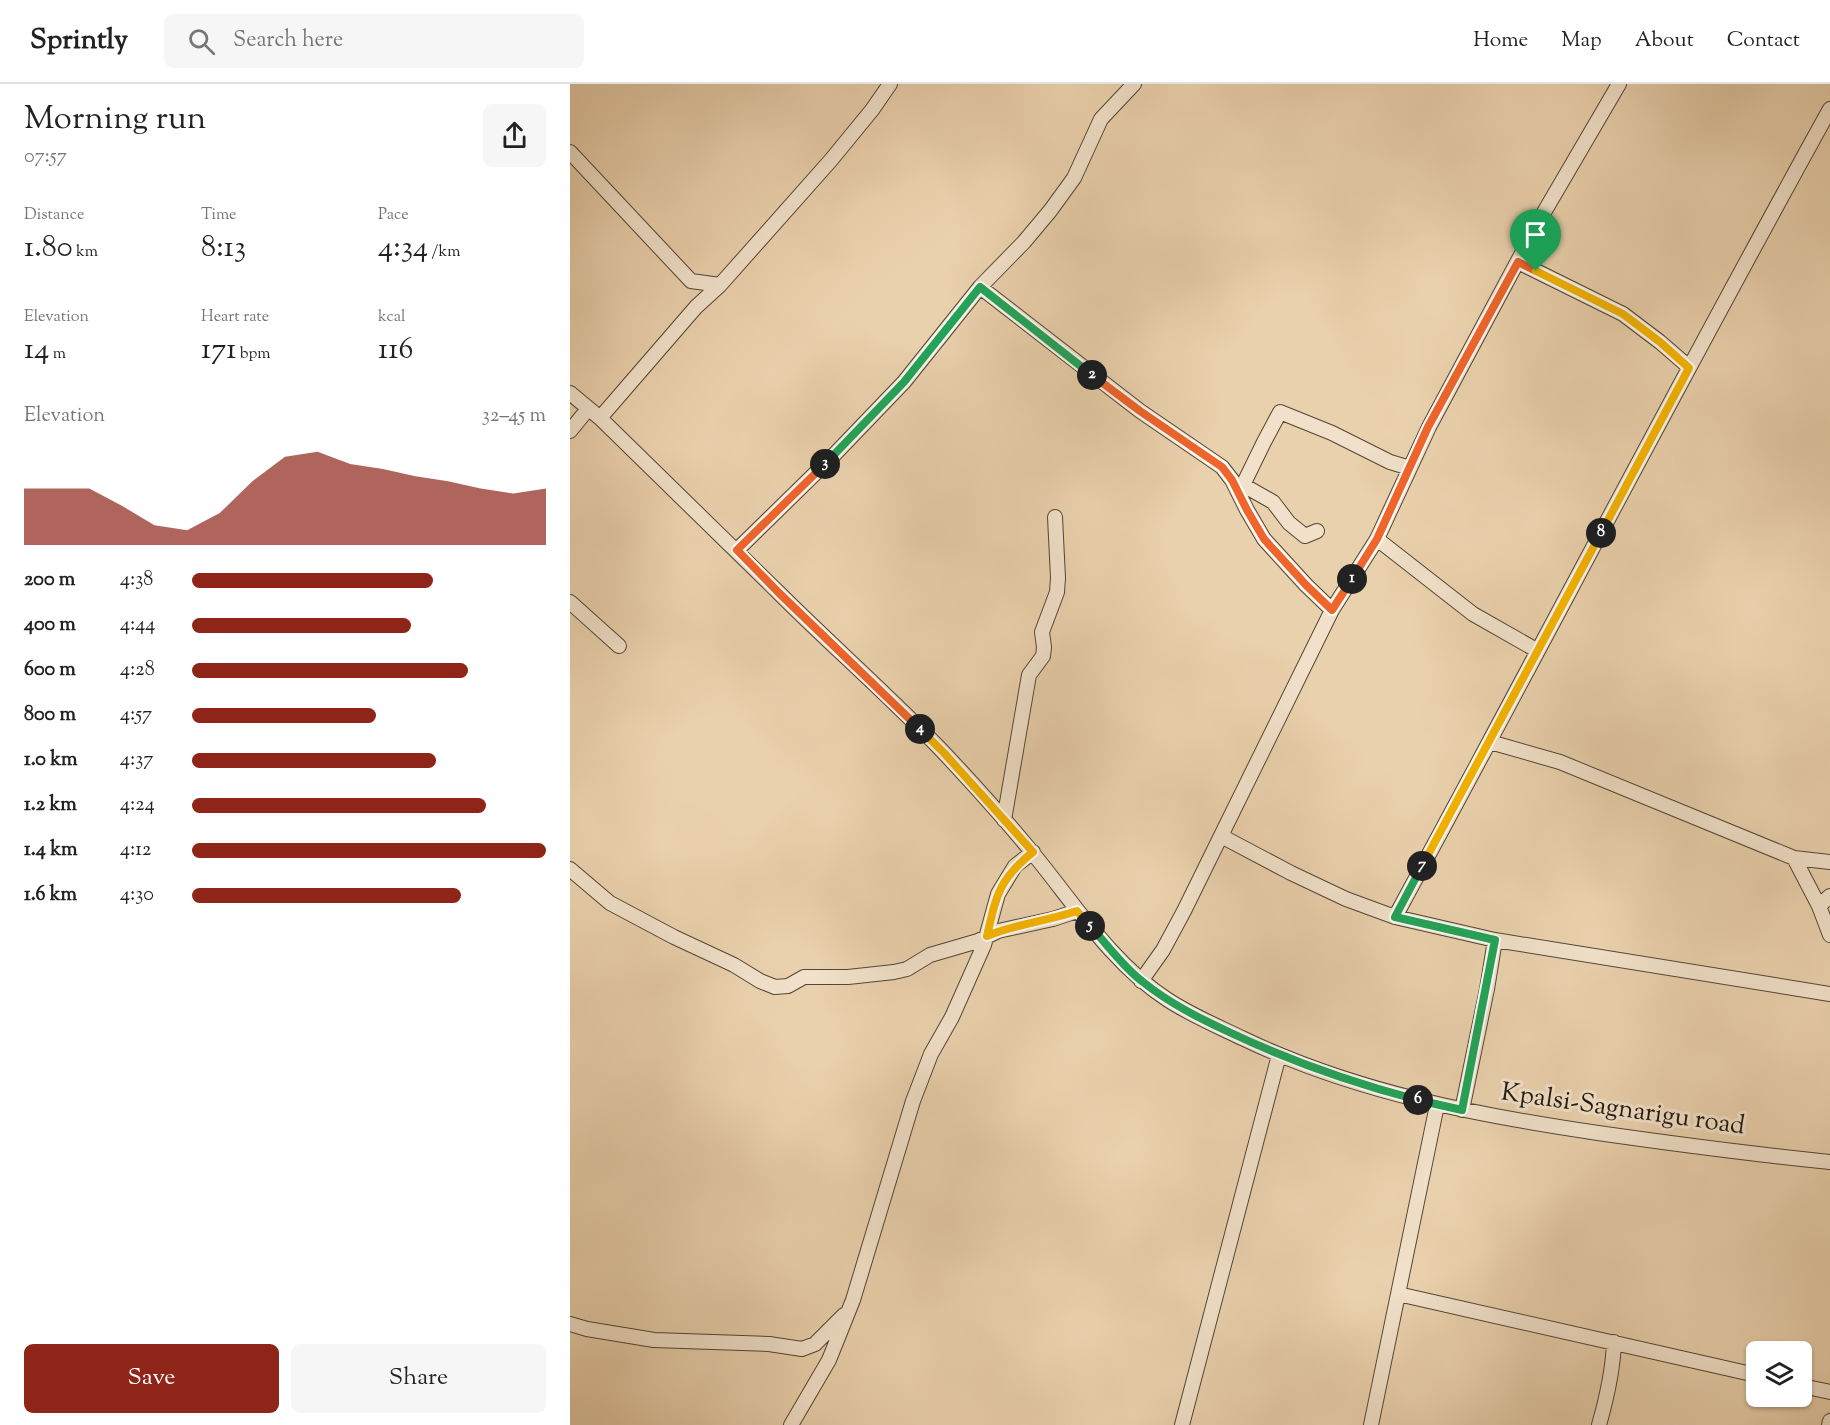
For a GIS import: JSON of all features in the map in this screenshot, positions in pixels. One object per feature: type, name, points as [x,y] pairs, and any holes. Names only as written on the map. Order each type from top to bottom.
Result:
[{"type":"street","points":[[600,418],[696,307],[720,285],[851,136],[890,84]]},
{"type":"street","points":[[737,550],[832,457],[904,382],[980,287],[1024,242],[1074,178],[1101,119],[1134,84]]},
{"type":"street","points":[[1141,981],[1168,940],[1332,610],[1377,539],[1428,427],[1543,214],[1619,84]]},
{"type":"street","points":[[1395,917],[1830,108]]},
{"type":"street","points":[[570,152],[691,280],[696,307]]},
{"type":"street","points":[[1518,262],[1623,314],[1689,368]]},
{"type":"street","points":[[691,280],[720,285]]},
{"type":"street","points":[[980,287],[1140,411],[1222,467],[1232,480],[1264,539],[1332,610]]},
{"type":"street","name":"Kpalsi-Sagnarigu road","points":[[570,393],[600,418],[944,753],[1033,852],[1077,911],[1141,981],[1171,1002],[1200,1018],[1279,1054],[1368,1087],[1437,1105],[1545,1125],[1701,1148],[1830,1162]]},
{"type":"street","points":[[570,431],[588,409]]},
{"type":"street","points":[[1317,531],[1305,536],[1289,523],[1273,502],[1243,485],[1280,412],[1342,437],[1390,462],[1410,468]]},
{"type":"street","points":[[1004,820],[1029,675],[1043,657],[1042,632],[1057,592],[1055,517]]},
{"type":"street","points":[[1377,539],[1473,614],[1538,651]]},
{"type":"street","points":[[570,602],[619,646]]},
{"type":"street","points":[[1490,742],[1560,762],[1794,858],[1830,861]]},
{"type":"street","points":[[1221,836],[1346,899],[1395,917],[1495,940],[1830,994]]},
{"type":"street","points":[[791,1425],[829,1360],[849,1310],[913,1101],[931,1054],[952,1017],[987,936],[995,900],[1002,885],[1016,866],[1033,852]]},
{"type":"street","points":[[1794,858],[1825,901],[1830,935]]},
{"type":"street","points":[[570,870],[610,903],[734,965],[759,981],[775,987],[788,986],[804,977],[848,977],[907,969],[930,955],[1004,930],[1077,911]]},
{"type":"street","points":[[1462,1110],[1495,940]]},
{"type":"street","points":[[1182,1425],[1279,1054]]},
{"type":"street","points":[[1371,1425],[1437,1105]]},
{"type":"street","points":[[1398,1294],[1746,1373]]},
{"type":"street","points":[[570,1324],[654,1340],[769,1344],[802,1349],[815,1344],[849,1310]]},
{"type":"street","points":[[1599,1425],[1613,1366],[1614,1342]]},
{"type":"street","points":[[1812,1388],[1830,1392]]},
{"type":"route","points":[[1518,262],[1536,271],[1623,314],[1689,368],[1395,917],[1495,940],[1462,1110],[1368,1087],[1263,1048],[1200,1018],[1171,1002],[1141,981],[1077,911],[987,936],[995,900],[1002,885],[1016,866],[1033,852],[944,753],[737,550],[832,457],[904,382],[980,287],[1140,411],[1222,467],[1232,480],[1264,539],[1332,610],[1377,539],[1428,427],[1518,262]]}]
